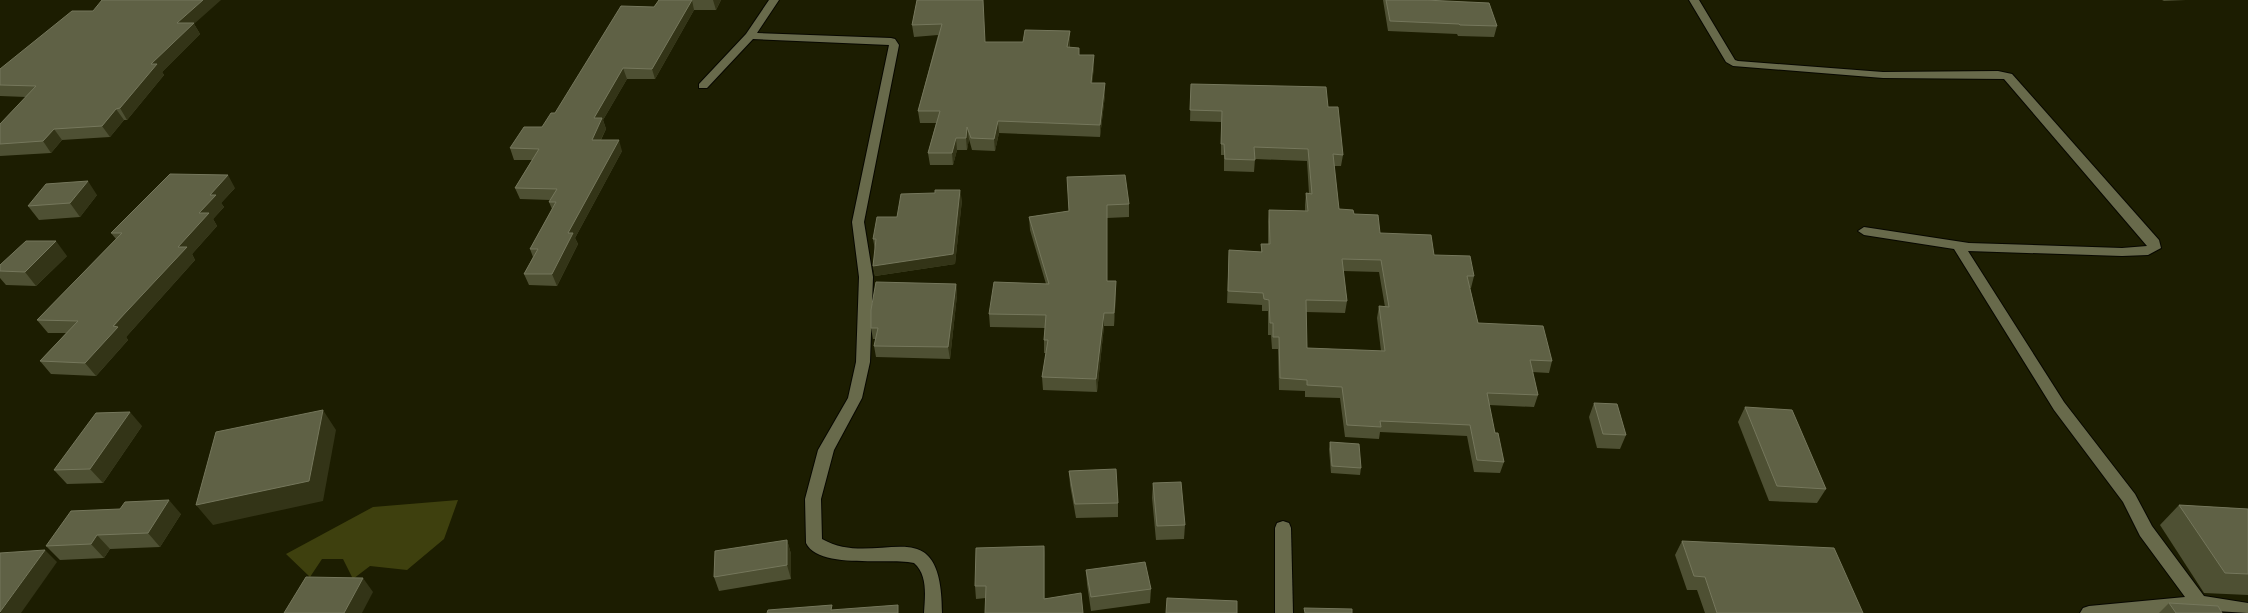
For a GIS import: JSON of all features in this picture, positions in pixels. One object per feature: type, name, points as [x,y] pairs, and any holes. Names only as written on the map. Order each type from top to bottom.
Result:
[{"type":"street","points":[[703,86],[750,36],[774,0]]},
{"type":"street","points":[[1694,0],[1726,54],[1732,62],[1737,64],[1883,74],[1998,74],[2008,76],[2154,243],[2154,248],[2148,252],[2122,252],[1958,246],[1864,231]]},
{"type":"street","points":[[750,36],[891,41],[894,45],[858,222],[866,277],[863,362],[855,398],[826,450],[813,499],[814,543],[821,550],[835,554],[895,554],[915,556],[923,559],[928,565],[933,586],[934,613]]},
{"type":"street","points":[[1958,246],[2059,406],[2129,498],[2146,531],[2199,603]]},
{"type":"street","points":[[1283,528],[1284,613]]},
{"type":"street","points":[[2089,613],[2199,603],[2248,610]]},
{"type":"shaded area","points":[[458,500],[444,539],[407,570],[370,566],[353,579],[343,559],[322,559],[310,577],[286,554],[373,507]]},
{"type":"building","points":[[102,0],[203,0],[177,23],[194,23],[151,64],[157,64],[120,108],[116,109],[102,126],[54,129],[43,141],[0,144],[0,124],[36,86],[0,85],[0,69],[72,11],[93,11]]},
{"type":"building","points":[[659,0],[692,0],[652,69],[623,68],[594,118],[602,118],[592,140],[619,140],[568,233],[573,233],[552,274],[524,274],[538,249],[530,249],[556,202],[549,202],[557,189],[515,188],[539,149],[510,148],[524,127],[542,127],[551,113],[555,113],[621,6],[654,7]]},
{"type":"building","points":[[917,0],[983,0],[985,42],[1023,42],[1025,30],[1070,31],[1067,47],[1079,48],[1079,55],[1094,55],[1091,83],[1105,83],[1100,125],[998,121],[994,139],[971,138],[967,127],[966,138],[956,138],[952,153],[928,153],[940,111],[918,111],[942,24],[912,25]]},
{"type":"building","points":[[1386,0],[1489,3],[1497,26],[1390,21]]},
{"type":"building","points":[[1191,84],[1326,87],[1328,107],[1338,107],[1343,155],[1333,154],[1339,209],[1353,210],[1354,214],[1378,215],[1380,233],[1431,235],[1434,255],[1470,256],[1474,276],[1467,276],[1478,323],[1543,326],[1552,361],[1530,360],[1538,395],[1487,393],[1495,433],[1498,433],[1504,462],[1477,460],[1470,425],[1380,421],[1381,427],[1347,425],[1342,387],[1307,385],[1307,380],[1280,378],[1279,337],[1273,337],[1273,323],[1270,323],[1269,300],[1264,299],[1263,293],[1228,291],[1229,250],[1262,252],[1261,244],[1270,244],[1269,210],[1308,211],[1306,193],[1312,194],[1308,149],[1254,147],[1255,160],[1225,159],[1224,144],[1221,144],[1222,111],[1190,110]],"holes":[[[1342,259],[1381,260],[1389,307],[1379,306],[1385,351],[1307,348],[1306,300],[1347,301]]]},
{"type":"building","points":[[170,174],[228,175],[210,195],[216,195],[199,213],[209,213],[178,247],[187,247],[113,326],[118,327],[85,363],[40,361],[78,321],[37,320],[122,233],[111,233]]},
{"type":"building","points":[[1125,175],[1129,204],[1107,205],[1107,281],[1116,281],[1114,313],[1104,313],[1096,379],[1042,377],[1048,340],[1044,340],[1046,315],[989,314],[994,282],[1049,284],[1029,217],[1069,211],[1067,177]]},
{"type":"building","points":[[88,181],[70,203],[28,206],[46,184]]},
{"type":"building","points":[[935,190],[960,190],[953,254],[873,266],[876,239],[873,239],[877,217],[897,217],[901,194],[935,193]]},
{"type":"building","points":[[26,241],[56,241],[25,272],[0,271],[0,265]]},
{"type":"building","points":[[876,282],[956,284],[948,347],[874,346],[878,328],[871,328],[871,310]]},
{"type":"building","points":[[1594,403],[1617,404],[1626,435],[1603,434]]},
{"type":"building","points":[[1745,407],[1792,410],[1826,489],[1777,486]]},
{"type":"building","points":[[323,410],[309,481],[196,505],[216,432]]},
{"type":"building","points":[[130,412],[90,469],[54,470],[96,413]]},
{"type":"building","points":[[1330,442],[1359,444],[1361,468],[1332,466]]},
{"type":"building","points":[[1116,469],[1118,503],[1075,504],[1069,471]]},
{"type":"building","points":[[1181,482],[1185,525],[1157,526],[1153,483]]},
{"type":"building","points":[[169,500],[148,533],[97,535],[91,544],[46,546],[71,511],[120,509],[125,502]]},
{"type":"building","points":[[2179,505],[2248,509],[2248,574],[2225,573]]},
{"type":"building","points":[[787,540],[787,565],[714,577],[715,551]]},
{"type":"building","points":[[1682,541],[1834,548],[1863,613],[1717,613],[1705,577],[1694,576]]},
{"type":"building","points":[[1044,546],[1044,599],[1081,593],[1083,613],[985,613],[986,586],[975,586],[976,548]]},
{"type":"building","points":[[45,550],[0,612],[0,553]]},
{"type":"building","points":[[1145,562],[1151,589],[1091,597],[1086,570]]},
{"type":"building","points":[[306,577],[363,578],[344,613],[284,613]]},
{"type":"building","points":[[1167,598],[1237,601],[1237,613],[1166,613]]},
{"type":"building","points":[[2169,603],[2218,606],[2222,613],[2176,613]]},
{"type":"building","points":[[832,605],[831,610],[898,605],[898,613],[767,613],[768,610]]},
{"type":"building","points":[[1304,608],[1352,609],[1352,613],[1305,613]]}]
